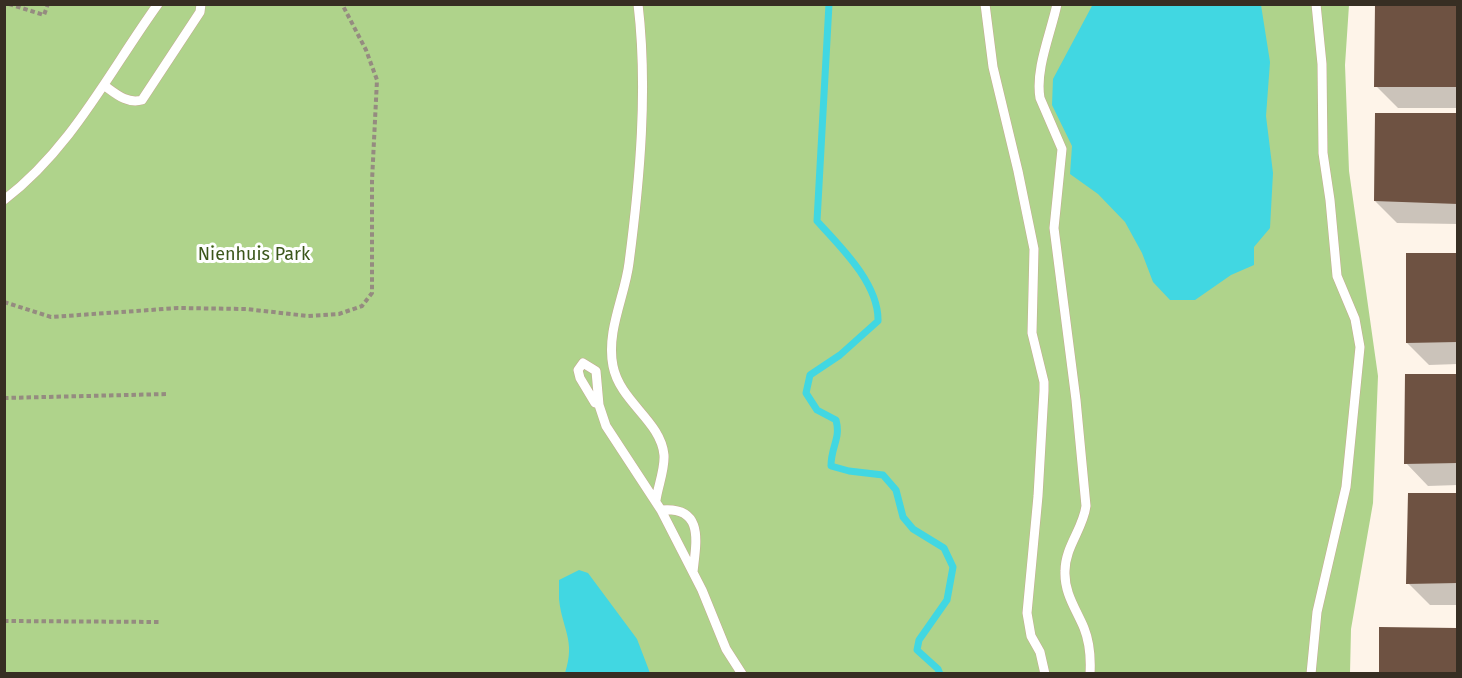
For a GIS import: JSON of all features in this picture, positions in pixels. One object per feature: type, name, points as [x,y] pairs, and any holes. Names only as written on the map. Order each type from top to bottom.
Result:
[{"type":"lane","points":[[4,200],[25,184],[64,142],[105,86],[158,4]]},
{"type":"lane","points":[[105,86],[123,98],[134,102],[142,100],[200,12],[201,4]]},
{"type":"lane","points":[[638,4],[644,83],[641,135],[629,267],[618,303],[613,365],[622,389],[660,439],[664,456],[656,500]]},
{"type":"lane","points":[[985,4],[993,67],[1034,249],[1032,333],[1044,382],[1044,391],[1028,612],[1031,636],[1040,652],[1046,674]]},
{"type":"lane","points":[[1057,4],[1043,57],[1038,89],[1062,149],[1054,228],[1076,400],[1086,506],[1085,514],[1070,546],[1065,572],[1068,595],[1089,642],[1090,674]]},
{"type":"lane","points":[[1311,674],[1317,612],[1346,487],[1360,347],[1355,319],[1337,276],[1333,219],[1323,153],[1322,64],[1316,4]]},
{"type":"lane","points":[[595,403],[580,378],[578,370],[583,363],[596,371],[599,405],[606,426],[656,500],[702,590],[726,649],[742,674]]},
{"type":"lane","points":[[661,510],[674,509],[685,513],[693,522],[697,538],[693,572]]},
{"type":"path","points":[[9,4],[44,15],[48,4]]},
{"type":"path","points":[[4,302],[51,317],[178,308],[246,309],[308,316],[339,314],[362,306],[372,294],[372,181],[377,80],[366,50],[342,4]]},
{"type":"path","points":[[4,398],[168,394]]},
{"type":"path","points":[[4,621],[161,622]]},
{"type":"green space","name":"Nienhuis Park","points":[[4,5],[1349,5],[1345,65],[1349,171],[1378,376],[1373,503],[1351,629],[1350,673],[5,673]]},
{"type":"water","points":[[1093,4],[1261,5],[1270,62],[1266,116],[1273,173],[1270,228],[1254,247],[1254,265],[1231,275],[1195,300],[1170,300],[1153,282],[1142,253],[1125,222],[1098,194],[1070,174],[1072,146],[1052,105],[1053,79]]},
{"type":"water","points":[[579,570],[588,573],[637,639],[650,673],[565,673],[569,643],[559,599],[559,580]]},
{"type":"building","points":[[1375,4],[1458,4],[1458,87],[1374,87]]},
{"type":"building","points":[[1375,113],[1458,113],[1458,204],[1374,201]]},
{"type":"building","points":[[1406,253],[1458,253],[1458,342],[1406,343]]},
{"type":"building","points":[[1405,374],[1458,374],[1458,463],[1404,464]]},
{"type":"building","points":[[1408,493],[1458,493],[1458,583],[1406,584]]},
{"type":"building","points":[[1379,627],[1457,628],[1457,674],[1379,674]]},
{"type":"waterway","points":[[829,4],[817,221],[847,254],[865,280],[877,307],[878,321],[840,355],[810,375],[806,393],[817,410],[836,420],[837,438],[831,466],[849,471],[883,475],[896,490],[903,517],[913,529],[944,548],[953,567],[947,600],[919,640],[917,650],[938,669],[940,674]]}]
